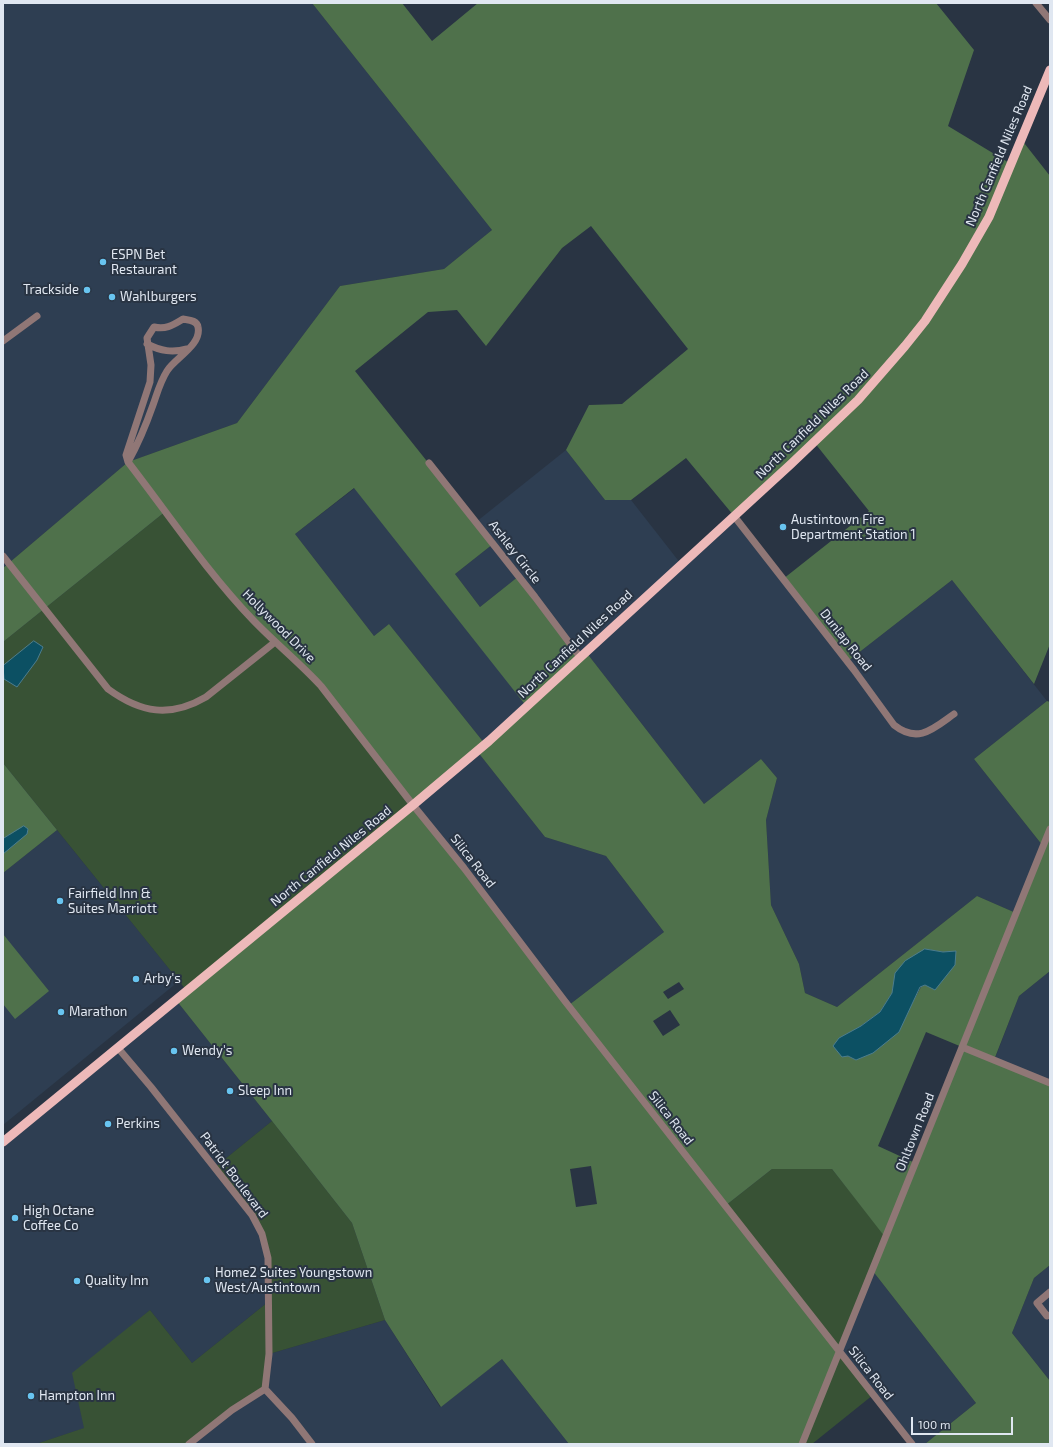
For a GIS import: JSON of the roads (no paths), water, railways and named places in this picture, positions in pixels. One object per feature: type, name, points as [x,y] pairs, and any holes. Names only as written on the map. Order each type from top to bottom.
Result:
[{"type":"main road","name":"North Canfield Niles Road","points":[[3,1142],[489,741],[791,464],[858,400],[925,321],[962,264],[989,217],[1049,74]]},
{"type":"street","points":[[1036,3],[1050,20]]},
{"type":"street","points":[[3,342],[37,316]]},
{"type":"street","points":[[183,319],[193,321],[198,327],[196,341],[167,370],[140,441],[128,462],[126,455],[150,382],[151,365],[147,344],[148,334],[154,327],[161,329],[166,328],[183,319]]},
{"type":"street","points":[[147,344],[163,351],[180,351],[190,348]]},
{"type":"street","name":"Hollywood Drive","points":[[128,462],[228,591],[253,620],[321,686],[413,805]]},
{"type":"street","name":"Ashley Circle","points":[[429,463],[535,597],[580,657]]},
{"type":"street","name":"Dunlap Road","points":[[734,516],[854,670],[894,725],[901,731],[910,735],[924,733],[954,714]]},
{"type":"street","points":[[3,556],[108,689],[122,699],[136,706],[160,711],[172,710],[195,704],[206,697],[275,642]]},
{"type":"street","name":"Silica Road","points":[[413,805],[464,868],[573,1011],[912,1444]]},
{"type":"street","name":"Ohltown Road","points":[[802,1444],[1050,829]]},
{"type":"street","points":[[962,1047],[1050,1083]]},
{"type":"street","name":"Patriot Boulevard","points":[[118,1048],[252,1215],[262,1234],[268,1258],[269,1354],[265,1389]]},
{"type":"street","points":[[1050,1292],[1037,1303],[1047,1316],[1050,1315]]},
{"type":"street","points":[[189,1444],[232,1410],[265,1389],[292,1418],[312,1444]]},
{"type":"place","name":"ESPN Bet Restaurant","points":[[103,262]]},
{"type":"place","name":"Trackside","points":[[87,290]]},
{"type":"place","name":"Wahlburgers","points":[[112,297]]},
{"type":"place","name":"Austintown Fire Department Station 1","points":[[783,527]]},
{"type":"place","name":"Fairfield Inn & Suites Marriott","points":[[60,901]]},
{"type":"place","name":"Arby's","points":[[136,979]]},
{"type":"place","name":"Marathon","points":[[61,1012]]},
{"type":"place","name":"Wendy's","points":[[174,1051]]},
{"type":"place","name":"Sleep Inn","points":[[230,1091]]},
{"type":"place","name":"Perkins","points":[[108,1124]]},
{"type":"place","name":"High Octane Coffee Co","points":[[15,1218]]},
{"type":"place","name":"Home2 Suites Youngstown West/Austintown","points":[[207,1280]]},
{"type":"place","name":"Quality Inn","points":[[77,1281]]},
{"type":"place","name":"Hampton Inn","points":[[31,1396]]}]
